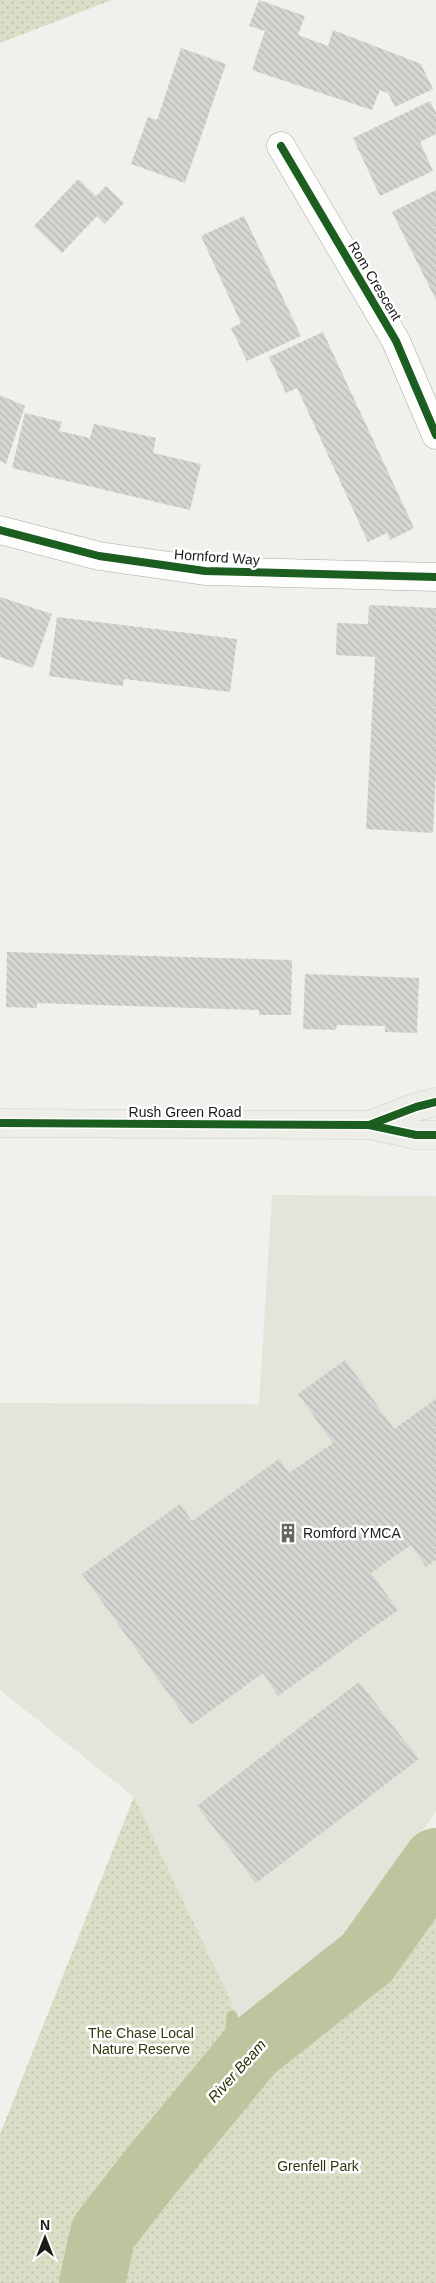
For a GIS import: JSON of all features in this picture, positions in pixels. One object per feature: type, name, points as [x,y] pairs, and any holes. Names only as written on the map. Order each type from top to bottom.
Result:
[{"type":"main road","name":"Rush Green Road","points":[[369,1125],[416,1107],[436,1102]]},
{"type":"main road","name":"Rush Green Road","points":[[0,1123],[369,1125],[416,1135],[436,1135]]},
{"type":"street","name":"Rom Crescent","points":[[281,146],[396,341],[436,435]]},
{"type":"street","name":"Hornford Way","points":[[0,530],[99,556],[205,571],[436,577]]},
{"type":"shaded area","points":[[272,1195],[436,1196],[436,1811],[353,1929],[249,2041],[134,1797],[0,1690],[0,1403],[259,1404]]},
{"type":"green space","points":[[0,0],[112,0],[0,43]]},
{"type":"green space","points":[[134,1797],[258,2059],[326,2015],[436,1877],[436,2283],[0,2283],[0,2134]]},
{"type":"building","points":[[259,0],[305,16],[298,35],[328,46],[333,30],[421,64],[433,89],[395,107],[388,93],[380,90],[372,110],[252,70],[265,31],[249,26]]},
{"type":"building","points":[[181,48],[226,64],[185,183],[131,164],[148,117],[157,120]]},
{"type":"building","points":[[430,101],[436,113],[436,134],[420,142],[433,171],[380,196],[353,138]]},
{"type":"building","points":[[78,179],[96,196],[106,186],[124,203],[105,224],[97,216],[62,253],[34,226]]},
{"type":"building","points":[[436,190],[436,300],[392,212]]},
{"type":"building","points":[[244,216],[301,336],[247,361],[231,328],[241,323],[201,236]]},
{"type":"building","points":[[323,332],[414,528],[390,540],[387,533],[368,542],[297,388],[286,393],[269,357]]},
{"type":"building","points":[[0,395],[25,406],[6,464],[0,461]]},
{"type":"building","points":[[25,413],[62,422],[59,431],[90,438],[94,424],[156,438],[153,453],[201,464],[190,510],[12,468]]},
{"type":"building","points":[[0,597],[52,614],[33,668],[0,657]]},
{"type":"building","points":[[369,605],[436,608],[436,770],[433,833],[366,829],[375,657],[336,655],[337,623],[368,624]]},
{"type":"building","points":[[57,617],[237,639],[230,692],[124,679],[123,686],[49,676]]},
{"type":"building","points":[[7,952],[292,960],[291,1015],[259,1015],[259,1010],[37,1003],[37,1008],[6,1007]]},
{"type":"building","points":[[305,974],[419,978],[417,1033],[385,1032],[385,1026],[337,1025],[336,1030],[303,1029]]},
{"type":"building","name":"Romford YMCA","points":[[345,1360],[394,1429],[436,1399],[436,1560],[426,1567],[411,1545],[371,1573],[398,1610],[278,1696],[263,1673],[191,1725],[82,1574],[180,1504],[192,1521],[279,1459],[289,1473],[333,1443],[298,1394]]},
{"type":"building","points":[[359,1682],[419,1759],[256,1883],[197,1806]]},
{"type":"waterway","name":"River Beam","points":[[92,2283],[103,2233],[152,2170],[252,2049],[367,1958],[436,1861]]},
{"type":"waterway","points":[[227,2079],[232,2016]]},
{"type":"cycle path","points":[[281,146],[396,341],[436,435]]},
{"type":"cycle path","points":[[0,530],[99,556],[205,571],[436,577]]},
{"type":"cycle path","points":[[369,1125],[416,1107],[436,1102]]},
{"type":"cycle path","points":[[0,1123],[369,1125],[416,1135],[436,1135]]},
{"type":"place","name":"Romford YMCA","points":[[288,1533]]},
{"type":"park label","name":"The Chase Local Nature Reserve","points":[[141,2042]]},
{"type":"park label","name":"Grenfell Park","points":[[318,2166]]}]
